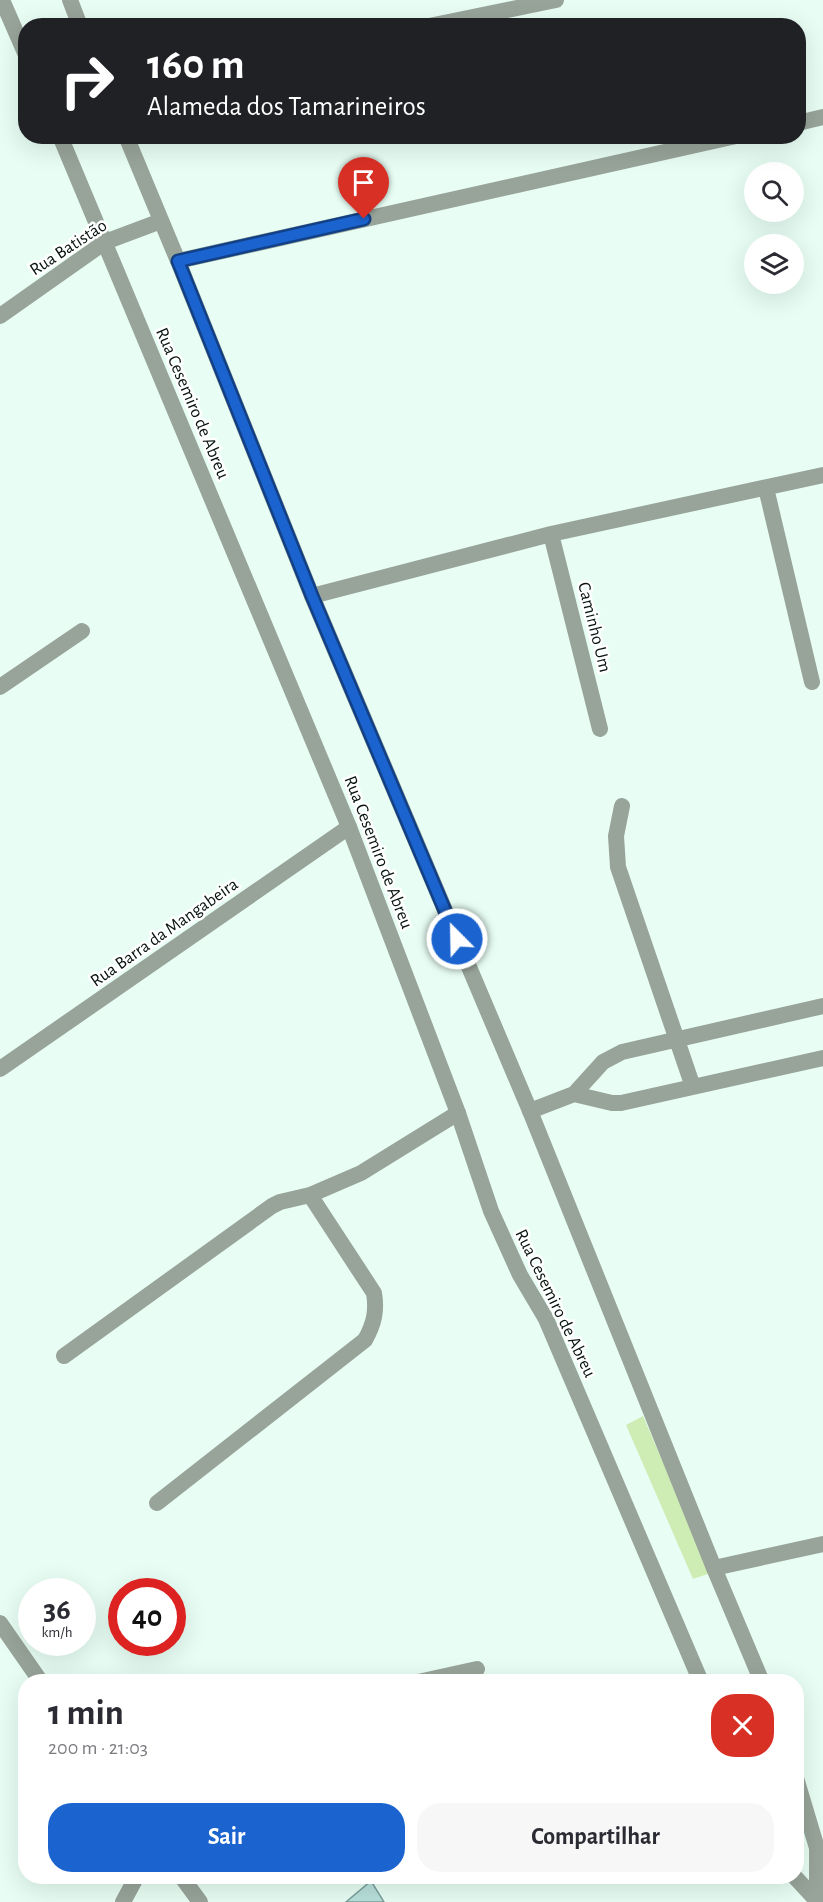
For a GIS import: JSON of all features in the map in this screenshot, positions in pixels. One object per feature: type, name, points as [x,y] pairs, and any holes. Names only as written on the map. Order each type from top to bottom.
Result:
[{"type":"street","points":[[2,0],[18,37]]},
{"type":"street","points":[[70,0],[77,18]]},
{"type":"street","points":[[468,18],[556,0]]},
{"type":"street","points":[[806,121],[823,117]]},
{"type":"street","name":"Rua Cesemiro de Abreu","points":[[63,144],[349,827],[458,1113],[499,1230],[555,1338],[698,1674]]},
{"type":"street","name":"Rua Cesemiro de Abreu","points":[[129,144],[312,596],[530,1111],[759,1674]]},
{"type":"street","points":[[178,261],[700,144]]},
{"type":"street","name":"Rua Batistão","points":[[0,316],[105,242],[161,221]]},
{"type":"street","points":[[312,596],[551,534],[823,475]]},
{"type":"street","points":[[766,488],[812,682]]},
{"type":"street","name":"Caminho Um","points":[[551,534],[600,729]]},
{"type":"street","points":[[0,687],[82,631]]},
{"type":"street","points":[[622,806],[616,836],[618,867],[693,1087]]},
{"type":"street","name":"Rua Barra da Mangabeira","points":[[0,1069],[349,827]]},
{"type":"street","points":[[530,1111],[574,1094],[603,1062],[622,1052],[823,1006]]},
{"type":"street","points":[[574,1094],[621,1103],[823,1058]]},
{"type":"street","points":[[64,1356],[272,1206],[309,1195],[361,1173],[458,1113]]},
{"type":"street","points":[[157,1503],[365,1341],[374,1325],[376,1306],[374,1293],[309,1195]]},
{"type":"street","points":[[714,1568],[823,1544]]},
{"type":"street","points":[[0,1623],[35,1674]]},
{"type":"street","points":[[454,1674],[477,1669]]},
{"type":"street","points":[[804,1805],[817,1848],[817,1900]]},
{"type":"street","points":[[123,1902],[133,1884]]},
{"type":"street","points":[[186,1884],[200,1902]]},
{"type":"street","points":[[802,1884],[817,1900]]},
{"type":"green space","points":[[643,1416],[711,1573],[693,1579],[626,1425]]},
{"type":"building","points":[[367,1884],[373,1884],[384,1902],[346,1902]]},
{"type":"route","points":[[364,219],[178,261],[312,596],[457,939]]}]
